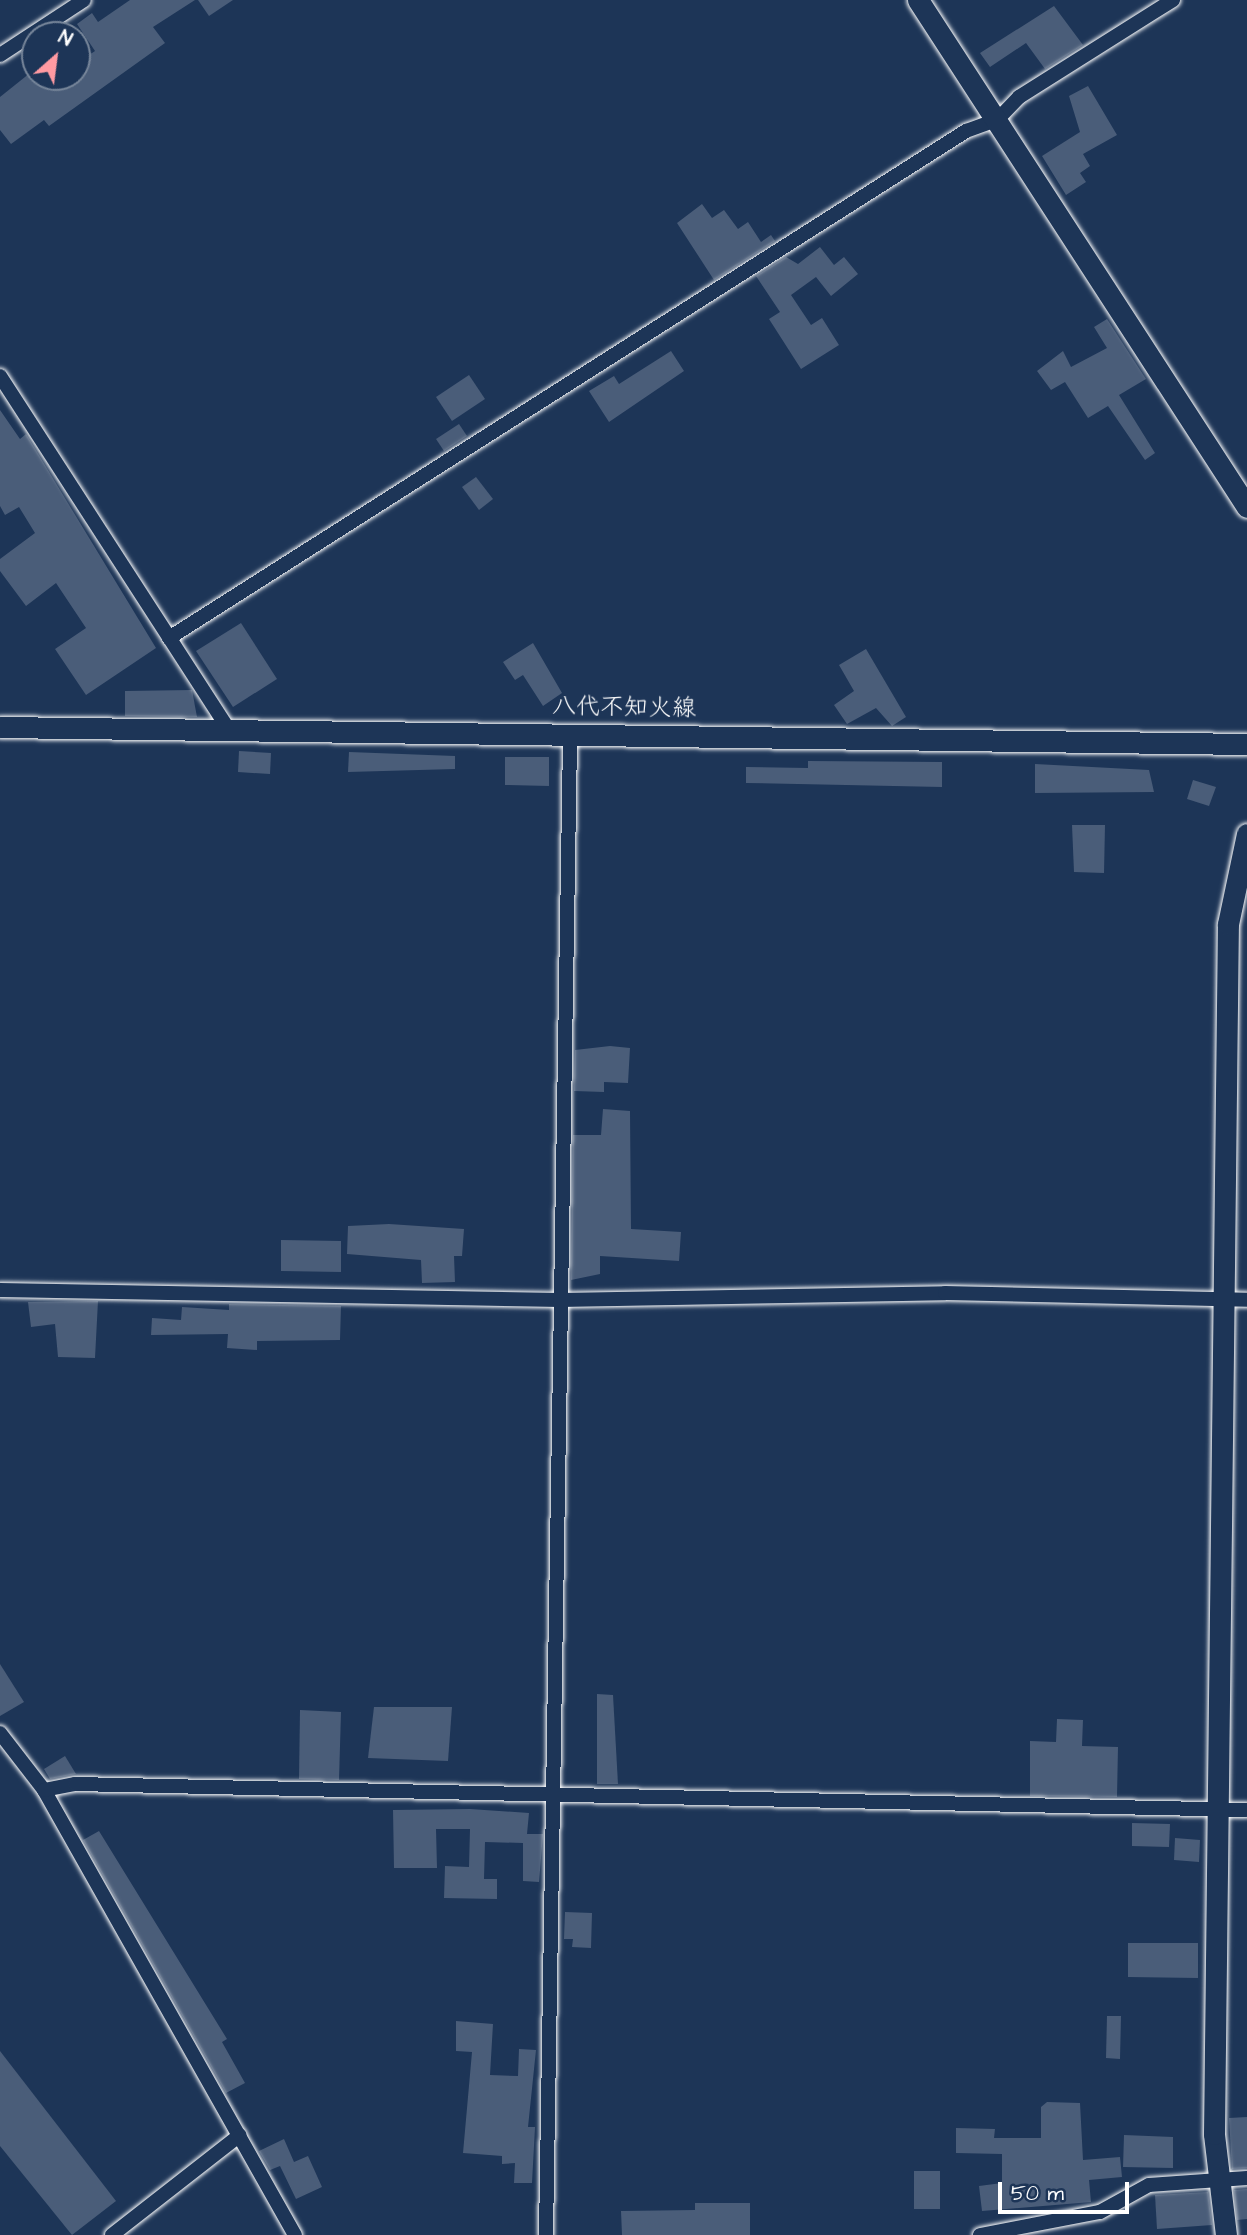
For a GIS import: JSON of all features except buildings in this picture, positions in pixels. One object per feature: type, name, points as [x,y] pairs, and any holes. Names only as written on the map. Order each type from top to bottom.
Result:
[{"type":"main road","points":[[918,0],[1247,507]]},
{"type":"main road","name":"八代不知火線","points":[[0,727],[227,727],[1247,744]]},
{"type":"main road","points":[[1226,2235],[1214,2134],[1218,1810],[1236,1299],[1228,924],[1247,834]]},
{"type":"street","points":[[0,55],[84,0]]},
{"type":"street","points":[[169,638],[966,131],[996,120],[1018,97],[1173,0]]},
{"type":"street","points":[[0,376],[227,727]]},
{"type":"street","points":[[546,2235],[570,733]]},
{"type":"street","points":[[0,1290],[559,1300],[945,1293],[1236,1299]]},
{"type":"street","points":[[0,1733],[44,1790],[295,2235]]},
{"type":"street","points":[[44,1790],[75,1784],[1247,1810]]},
{"type":"street","points":[[113,2235],[240,2135]]},
{"type":"street","points":[[980,2235],[1100,2212],[1149,2185],[1247,2178]]}]
